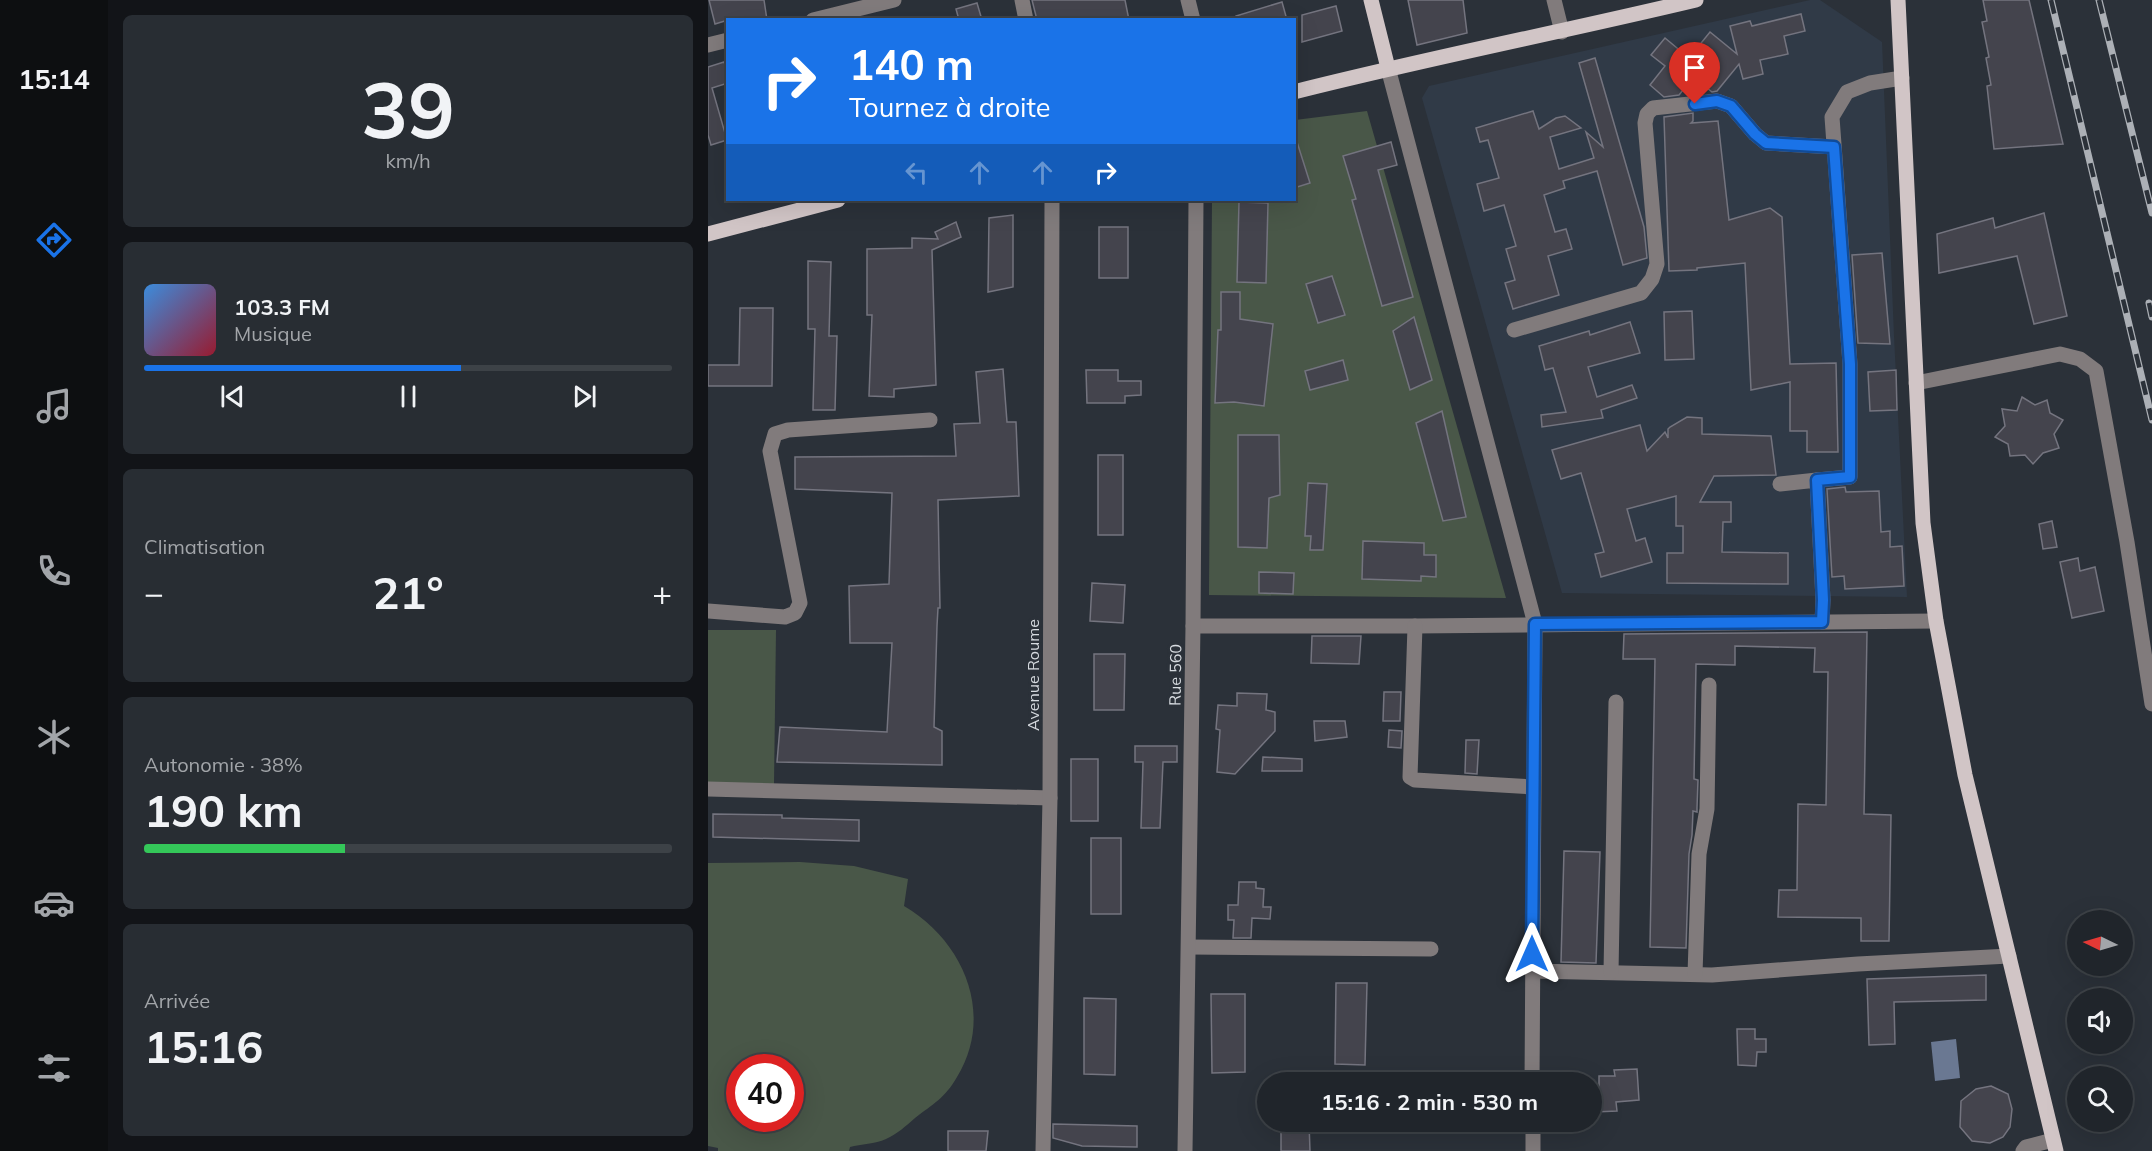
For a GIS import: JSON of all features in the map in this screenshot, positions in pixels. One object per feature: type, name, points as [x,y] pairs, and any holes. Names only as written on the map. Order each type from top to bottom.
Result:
[{"type":"main road","points":[[1371,0],[1388,68]]},
{"type":"main road","points":[[1296,91],[1388,68],[1562,32],[1696,0]]},
{"type":"main road","points":[[1898,0],[1923,524],[1936,621],[1965,775],[2054,1145]]},
{"type":"main road","points":[[708,233],[834,201]]},
{"type":"street","points":[[819,18],[838,11],[894,0]]},
{"type":"street","points":[[1022,0],[1026,18]]},
{"type":"street","points":[[1188,0],[1192,18]]},
{"type":"street","points":[[1554,0],[1562,32]]},
{"type":"street","points":[[708,45],[726,40]]},
{"type":"street","points":[[1388,68],[1535,624],[1532,1072]]},
{"type":"street","points":[[1780,484],[1850,477],[1850,364],[1832,117],[1847,92],[1870,83],[1902,78]]},
{"type":"street","points":[[1514,330],[1641,293],[1652,279],[1657,264],[1645,123],[1647,114],[1653,108],[1717,101],[1731,106],[1755,134],[1766,143],[1834,147]]},
{"type":"street","name":"Avenue Roume","points":[[1043,1151],[1050,798],[1052,201]]},
{"type":"street","name":"Rue 560","points":[[1185,1151],[1193,626],[1196,201]]},
{"type":"street","points":[[1916,383],[2060,354],[2080,359],[2096,371],[2127,542],[2152,704]]},
{"type":"street","points":[[708,611],[785,617],[795,613],[800,603],[770,451],[775,434],[788,430],[930,420]]},
{"type":"street","points":[[1817,480],[1822,622]]},
{"type":"street","points":[[1193,626],[1936,621]]},
{"type":"street","points":[[1415,626],[1410,777],[1415,780],[1533,787]]},
{"type":"street","points":[[1695,974],[1699,854],[1707,809],[1709,685]]},
{"type":"street","points":[[1611,972],[1616,702]]},
{"type":"street","points":[[708,789],[1050,798]]},
{"type":"street","points":[[1189,947],[1431,949]]},
{"type":"street","points":[[1532,971],[1695,974],[2009,956]]},
{"type":"street","points":[[1533,1132],[1533,1151]]},
{"type":"street","points":[[2023,1151],[2026,1147],[2054,1145]]},
{"type":"shaded area","points":[[1810,0],[1820,0],[1882,42],[1907,597],[1562,593],[1422,98],[1429,86]]},
{"type":"green space","points":[[1367,111],[1506,598],[1209,595],[1212,201],[1296,201],[1296,120]]},
{"type":"green space","points":[[708,630],[776,630],[774,784],[708,783]]},
{"type":"green space","points":[[800,862],[854,866],[908,879],[904,906],[925,921],[943,939],[957,959],[967,981],[973,1005],[973,1029],[968,1053],[952,1084],[943,1096],[894,1135],[877,1142],[850,1147],[849,1151],[718,1151],[718,1148],[708,1146],[708,863]]},
{"type":"water","points":[[1956,1039],[1960,1078],[1935,1081],[1931,1042]]},
{"type":"building","points":[[709,0],[764,0],[767,18],[726,18],[726,21],[715,24]]},
{"type":"building","points":[[1032,0],[1125,0],[1129,18],[1036,18]]},
{"type":"building","points":[[1408,0],[1463,0],[1467,33],[1417,45]]},
{"type":"building","points":[[1983,0],[2029,0],[2063,144],[1994,149],[1987,86],[1991,85],[1986,58],[1989,57],[1982,22],[1987,21]]},
{"type":"building","points":[[1282,2],[1286,18],[1236,18],[1236,16]]},
{"type":"building","points":[[977,3],[981,18],[958,18],[956,9]]},
{"type":"building","points":[[1336,6],[1342,31],[1302,42],[1302,15]]},
{"type":"building","points":[[1801,14],[1805,31],[1784,36],[1788,54],[1760,60],[1763,74],[1743,79],[1739,64],[1717,91],[1712,92],[1691,75],[1691,80],[1679,95],[1664,97],[1650,85],[1665,66],[1651,55],[1665,38],[1689,58],[1710,32],[1737,54],[1730,26],[1750,21],[1752,26]]},
{"type":"building","points":[[1595,58],[1644,227],[1647,258],[1623,265],[1597,171],[1563,181],[1565,188],[1544,195],[1555,232],[1566,229],[1572,249],[1548,256],[1559,295],[1513,309],[1505,283],[1515,280],[1506,249],[1516,246],[1504,205],[1484,211],[1477,184],[1499,178],[1488,140],[1480,142],[1476,128],[1533,111],[1539,129],[1556,118],[1565,116],[1581,128],[1550,137],[1559,169],[1594,158],[1586,132],[1603,147],[1579,63]]},
{"type":"building","points":[[724,62],[726,68],[726,84],[712,88],[726,140],[711,145],[708,135],[708,67]]},
{"type":"building","points":[[1693,113],[1691,123],[1718,121],[1729,220],[1770,208],[1782,217],[1790,364],[1836,363],[1838,452],[1807,452],[1807,431],[1790,431],[1790,382],[1751,390],[1745,263],[1697,268],[1697,270],[1669,271],[1664,117]]},
{"type":"building","points":[[1296,142],[1310,183],[1296,187]]},
{"type":"building","points":[[1391,142],[1397,165],[1378,170],[1413,297],[1382,306],[1352,200],[1356,199],[1343,156]]},
{"type":"building","points":[[1239,202],[1268,203],[1266,283],[1237,282]]},
{"type":"building","points":[[2044,213],[2067,316],[2034,324],[2017,256],[1939,273],[1937,234],[1993,218],[1995,228]]},
{"type":"building","points":[[1013,215],[1013,287],[988,292],[989,218]]},
{"type":"building","points":[[956,222],[961,237],[932,250],[936,385],[894,389],[894,397],[869,396],[872,315],[867,315],[867,249],[912,248],[912,238],[938,239],[935,232]]},
{"type":"building","points":[[1099,227],[1128,227],[1128,278],[1099,278]]},
{"type":"building","points":[[1882,253],[1890,344],[1858,343],[1852,255]]},
{"type":"building","points":[[808,261],[831,262],[829,336],[837,336],[835,410],[813,410],[815,329],[808,329]]},
{"type":"building","points":[[1332,276],[1345,315],[1318,323],[1306,284]]},
{"type":"building","points":[[1221,292],[1240,292],[1240,319],[1273,324],[1264,406],[1234,402],[1215,403],[1218,330],[1221,330]]},
{"type":"building","points":[[740,308],[773,308],[772,386],[708,386],[708,365],[739,365]]},
{"type":"building","points":[[1692,311],[1694,359],[1665,360],[1664,312]]},
{"type":"building","points":[[1414,317],[1432,380],[1410,390],[1393,331]]},
{"type":"building","points":[[1630,322],[1640,353],[1588,367],[1597,397],[1632,385],[1637,398],[1601,410],[1603,418],[1542,427],[1541,415],[1566,412],[1553,368],[1545,370],[1539,346],[1589,331],[1590,335]]},
{"type":"building","points":[[1343,360],[1348,380],[1310,390],[1305,371]]},
{"type":"building","points":[[1003,369],[1007,422],[1016,422],[1019,496],[938,500],[940,608],[938,608],[937,626],[934,727],[942,731],[942,765],[777,762],[780,727],[887,732],[892,643],[850,643],[849,586],[889,584],[892,493],[795,489],[795,457],[956,456],[954,424],[980,423],[976,372]]},
{"type":"building","points":[[1086,370],[1118,370],[1118,381],[1141,381],[1141,395],[1125,396],[1125,403],[1087,403]]},
{"type":"building","points":[[1896,370],[1897,410],[1870,411],[1868,372]]},
{"type":"building","points":[[2022,397],[2035,405],[2047,400],[2050,413],[2063,420],[2054,434],[2059,448],[2043,453],[2033,464],[2025,455],[2010,456],[2008,444],[1995,437],[2005,426],[2002,409],[2017,411]]},
{"type":"building","points":[[1442,411],[1466,517],[1443,521],[1416,423]]},
{"type":"building","points":[[1687,417],[1702,418],[1702,434],[1771,436],[1776,475],[1714,476],[1700,502],[1731,502],[1731,522],[1723,522],[1722,552],[1788,553],[1788,584],[1667,583],[1667,553],[1683,553],[1683,526],[1676,526],[1676,496],[1627,509],[1636,541],[1645,538],[1652,562],[1601,577],[1595,554],[1604,552],[1581,473],[1561,479],[1552,450],[1640,425],[1647,451],[1665,432],[1668,438],[1668,429]]},
{"type":"building","points":[[1238,435],[1279,435],[1280,495],[1269,498],[1267,548],[1238,547]]},
{"type":"building","points":[[1098,455],[1123,455],[1123,535],[1098,535]]},
{"type":"building","points":[[1308,483],[1327,484],[1323,550],[1310,550],[1311,536],[1305,536]]},
{"type":"building","points":[[1845,487],[1846,492],[1879,491],[1881,532],[1890,531],[1890,547],[1902,546],[1904,586],[1845,589],[1844,576],[1832,577],[1827,489]]},
{"type":"building","points":[[2052,521],[2057,547],[2043,549],[2039,524]]},
{"type":"building","points":[[1363,541],[1424,543],[1424,555],[1436,555],[1436,577],[1421,576],[1421,581],[1362,579]]},
{"type":"building","points":[[2078,558],[2080,571],[2095,567],[2104,611],[2072,618],[2060,562]]},
{"type":"building","points":[[1259,572],[1294,573],[1293,594],[1259,593]]},
{"type":"building","points":[[1092,583],[1125,585],[1123,623],[1090,621]]},
{"type":"building","points":[[1867,632],[1864,814],[1891,815],[1889,941],[1861,941],[1861,918],[1778,917],[1779,890],[1797,890],[1798,804],[1826,805],[1828,672],[1814,672],[1815,648],[1735,646],[1735,665],[1696,664],[1694,779],[1698,780],[1697,812],[1693,811],[1689,854],[1686,948],[1650,947],[1655,659],[1623,659],[1624,634]]},
{"type":"building","points":[[1312,636],[1361,636],[1359,664],[1311,663]]},
{"type":"building","points":[[1094,654],[1125,654],[1124,710],[1094,710]]},
{"type":"building","points":[[1384,692],[1401,692],[1400,721],[1383,721]]},
{"type":"building","points":[[1237,693],[1267,694],[1266,710],[1275,712],[1275,731],[1235,774],[1217,772],[1220,730],[1216,729],[1218,705],[1237,706]]},
{"type":"building","points":[[1314,721],[1345,721],[1347,737],[1315,741]]},
{"type":"building","points":[[1389,730],[1402,731],[1401,748],[1388,747]]},
{"type":"building","points":[[1466,740],[1479,740],[1477,774],[1465,773]]},
{"type":"building","points":[[1135,746],[1177,746],[1177,762],[1163,762],[1160,828],[1141,828],[1143,762],[1135,762]]},
{"type":"building","points":[[1263,757],[1302,759],[1302,771],[1262,771]]},
{"type":"building","points":[[1071,759],[1098,759],[1098,821],[1071,821]]},
{"type":"building","points":[[713,814],[782,815],[782,818],[859,820],[859,841],[713,837]]},
{"type":"building","points":[[1091,838],[1121,838],[1121,914],[1091,914]]},
{"type":"building","points":[[1564,851],[1600,852],[1596,963],[1561,962]]},
{"type":"building","points":[[1239,882],[1256,882],[1256,888],[1264,889],[1263,907],[1271,907],[1270,919],[1252,918],[1251,938],[1233,938],[1234,920],[1228,920],[1228,905],[1238,905]]},
{"type":"building","points":[[1986,975],[1986,1000],[1894,1002],[1895,1044],[1869,1045],[1867,979]]},
{"type":"building","points":[[1336,983],[1367,983],[1365,1065],[1335,1064]]},
{"type":"building","points":[[1211,994],[1245,994],[1245,1072],[1212,1073]]},
{"type":"building","points":[[1084,998],[1116,999],[1115,1075],[1084,1074]]},
{"type":"building","points":[[1737,1029],[1755,1029],[1755,1039],[1766,1039],[1766,1052],[1757,1052],[1756,1066],[1738,1065]]},
{"type":"building","points":[[1637,1069],[1639,1100],[1616,1102],[1617,1111],[1602,1112],[1602,1076],[1615,1076],[1614,1070]]},
{"type":"building","points":[[1991,1086],[2008,1094],[2012,1109],[2010,1127],[2003,1137],[1990,1143],[1972,1141],[1960,1127],[1961,1101],[1976,1089]]},
{"type":"building","points":[[1053,1124],[1137,1126],[1137,1147],[1082,1146],[1053,1138]]},
{"type":"building","points":[[948,1131],[988,1131],[986,1151],[948,1151]]},
{"type":"building","points":[[1281,1132],[1309,1132],[1310,1151],[1281,1151]]},
{"type":"railway","points":[[2051,0],[2152,420]]},
{"type":"railway","points":[[2099,0],[2152,213]]},
{"type":"railway","points":[[2149,303],[2152,317]]},
{"type":"route","points":[[1532,954],[1535,624],[1822,622],[1817,480],[1850,477],[1850,364],[1834,147],[1766,143],[1755,134],[1731,106],[1717,101],[1695,104]]}]
